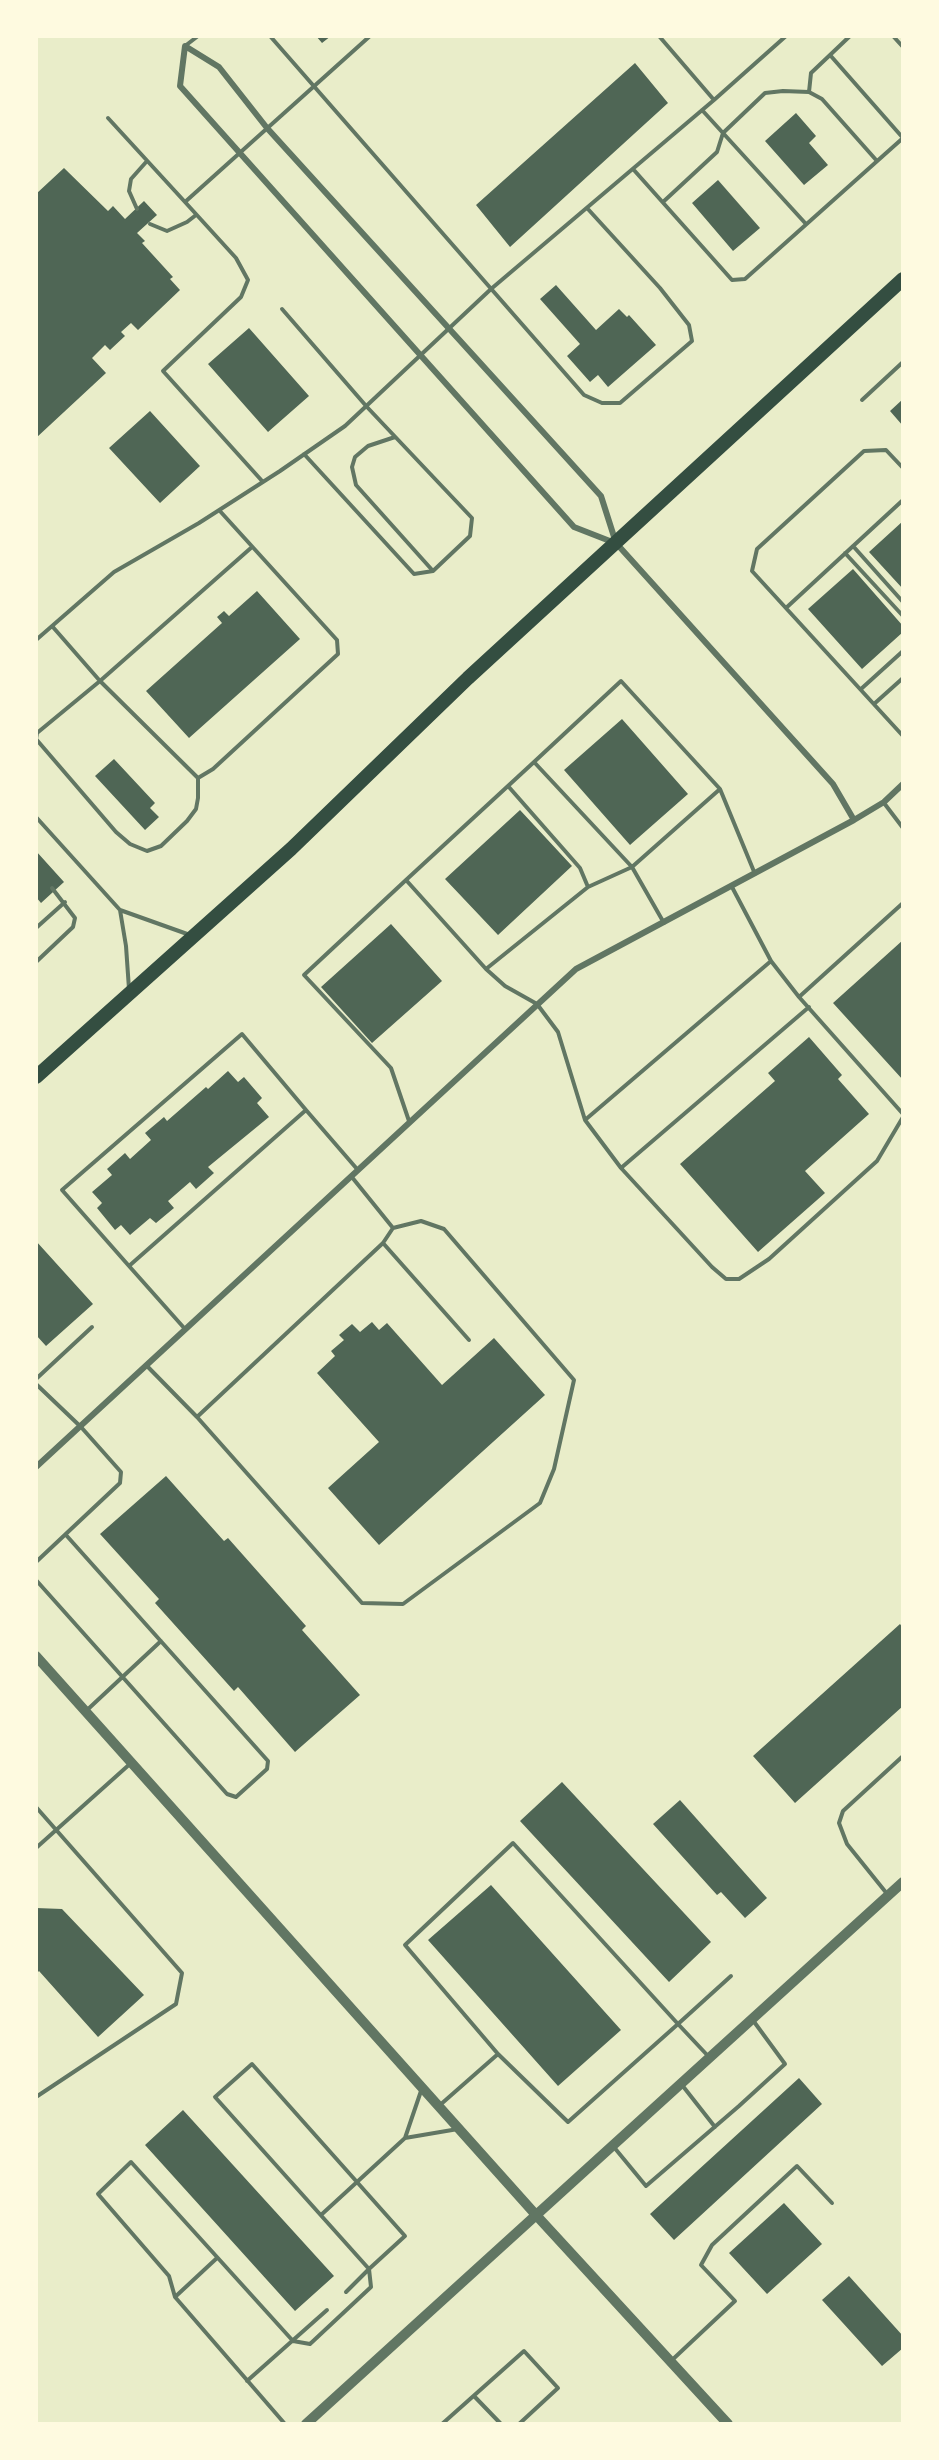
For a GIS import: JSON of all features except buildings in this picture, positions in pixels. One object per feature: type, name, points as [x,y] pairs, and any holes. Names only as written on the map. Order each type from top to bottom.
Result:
[{"type":"main road","points":[[36,1077],[291,849],[468,678],[903,279]]},
{"type":"street","points":[[616,543],[574,527],[180,86],[185,46],[219,67],[267,128],[450,327],[600,496],[616,543],[833,784],[854,820]]},
{"type":"street","points":[[36,1467],[576,969],[854,820],[884,802],[903,784]]},
{"type":"street","points":[[36,1656],[536,2215],[728,2424]]},
{"type":"street","points":[[306,2424],[903,1882]]},
{"type":"lane","points":[[185,46],[198,36]]},
{"type":"lane","points":[[270,36],[559,369],[590,399],[602,404],[620,403],[692,341],[689,325],[660,288],[587,208]]},
{"type":"lane","points":[[185,202],[370,36]]},
{"type":"lane","points":[[659,36],[714,100]]},
{"type":"lane","points":[[36,640],[114,572],[219,510],[345,426],[491,289],[786,36]]},
{"type":"lane","points":[[809,92],[811,73],[850,36]]},
{"type":"lane","points":[[893,36],[903,47]]},
{"type":"lane","points":[[633,169],[732,280],[745,279],[903,138],[830,55]]},
{"type":"lane","points":[[663,202],[717,152],[723,133],[765,93],[809,92],[822,99],[877,161]]},
{"type":"lane","points":[[702,110],[806,224]]},
{"type":"lane","points":[[108,118],[236,258],[248,280],[241,297],[163,371],[263,482]]},
{"type":"lane","points":[[137,209],[129,191],[131,179],[147,161]]},
{"type":"lane","points":[[150,224],[167,231],[196,215]]},
{"type":"lane","points":[[282,309],[367,407],[472,519],[470,536],[433,571],[414,574],[304,454]]},
{"type":"lane","points":[[862,400],[903,362]]},
{"type":"lane","points":[[395,437],[368,446],[355,457],[352,467],[356,485],[433,571]]},
{"type":"lane","points":[[903,468],[886,450],[864,451],[757,549],[752,571],[903,736]]},
{"type":"lane","points":[[786,608],[903,501]]},
{"type":"lane","points":[[198,778],[213,769],[338,654],[337,640],[219,510]]},
{"type":"lane","points":[[853,546],[903,602]]},
{"type":"lane","points":[[52,626],[100,681],[198,778],[196,809],[187,821],[160,846],[147,851],[130,844],[116,832],[36,740],[37,732],[100,681],[252,547]]},
{"type":"lane","points":[[845,553],[903,615]]},
{"type":"lane","points":[[861,689],[903,651]]},
{"type":"lane","points":[[874,704],[903,678]]},
{"type":"lane","points":[[409,1121],[391,1068],[304,975],[621,681],[720,789],[755,875]]},
{"type":"lane","points":[[534,762],[632,867],[664,923]]},
{"type":"lane","points":[[508,786],[580,868],[588,887]]},
{"type":"lane","points":[[486,969],[588,887],[632,867],[720,789]]},
{"type":"lane","points":[[884,802],[903,828]]},
{"type":"lane","points":[[36,817],[120,910],[194,936]]},
{"type":"lane","points":[[406,880],[486,969],[505,986],[537,1004],[558,1032],[585,1120],[621,1168],[712,1268],[726,1279],[739,1279],[769,1259],[877,1161],[903,1116],[799,997],[771,961],[732,887]]},
{"type":"lane","points":[[36,962],[73,927],[75,918],[52,888]]},
{"type":"lane","points":[[36,928],[65,902]]},
{"type":"lane","points":[[799,997],[903,903]]},
{"type":"lane","points":[[120,910],[130,993]]},
{"type":"lane","points":[[585,1120],[771,961]]},
{"type":"lane","points":[[621,1168],[808,1007]]},
{"type":"lane","points":[[186,1330],[63,1190],[242,1034],[357,1169]]},
{"type":"lane","points":[[129,1266],[306,1110]]},
{"type":"lane","points":[[351,1175],[393,1228]]},
{"type":"lane","points":[[147,1366],[197,1417],[362,1603],[403,1604],[540,1503],[554,1469],[573,1380],[444,1229],[421,1221],[393,1228],[383,1243],[197,1417]]},
{"type":"lane","points":[[383,1243],[469,1340]]},
{"type":"lane","points":[[36,1379],[92,1326]]},
{"type":"lane","points":[[36,1384],[81,1427],[121,1472],[120,1483],[36,1562]]},
{"type":"lane","points":[[36,1580],[227,1794],[236,1797],[267,1769],[268,1761],[66,1535]]},
{"type":"lane","points":[[85,1712],[161,1641]]},
{"type":"lane","points":[[888,1895],[852,1851],[839,1823],[843,1811],[903,1756]]},
{"type":"lane","points":[[36,1848],[131,1763]]},
{"type":"lane","points":[[36,1807],[182,1973],[176,2004],[36,2097]]},
{"type":"lane","points":[[709,2058],[678,2024],[513,1843],[405,1945],[498,2054],[568,2122],[678,2024],[731,1976]]},
{"type":"lane","points":[[613,2145],[646,2186],[785,2064],[752,2019]]},
{"type":"lane","points":[[438,2106],[498,2054]]},
{"type":"lane","points":[[285,2424],[175,2296],[169,2276],[98,2194],[131,2162],[293,2342],[310,2344],[371,2287],[369,2269],[216,2097],[252,2064],[405,2236],[369,2269],[346,2292]]},
{"type":"lane","points":[[681,2083],[715,2127]]},
{"type":"lane","points":[[321,2215],[405,2138],[422,2087]]},
{"type":"lane","points":[[405,2138],[459,2129]]},
{"type":"lane","points":[[671,2362],[735,2301],[701,2265],[712,2245],[797,2166],[832,2203]]},
{"type":"lane","points":[[175,2296],[217,2258]]},
{"type":"lane","points":[[247,2381],[327,2310]]},
{"type":"lane","points":[[442,2424],[524,2351],[558,2388],[519,2424]]},
{"type":"lane","points":[[474,2396],[501,2424]]}]
